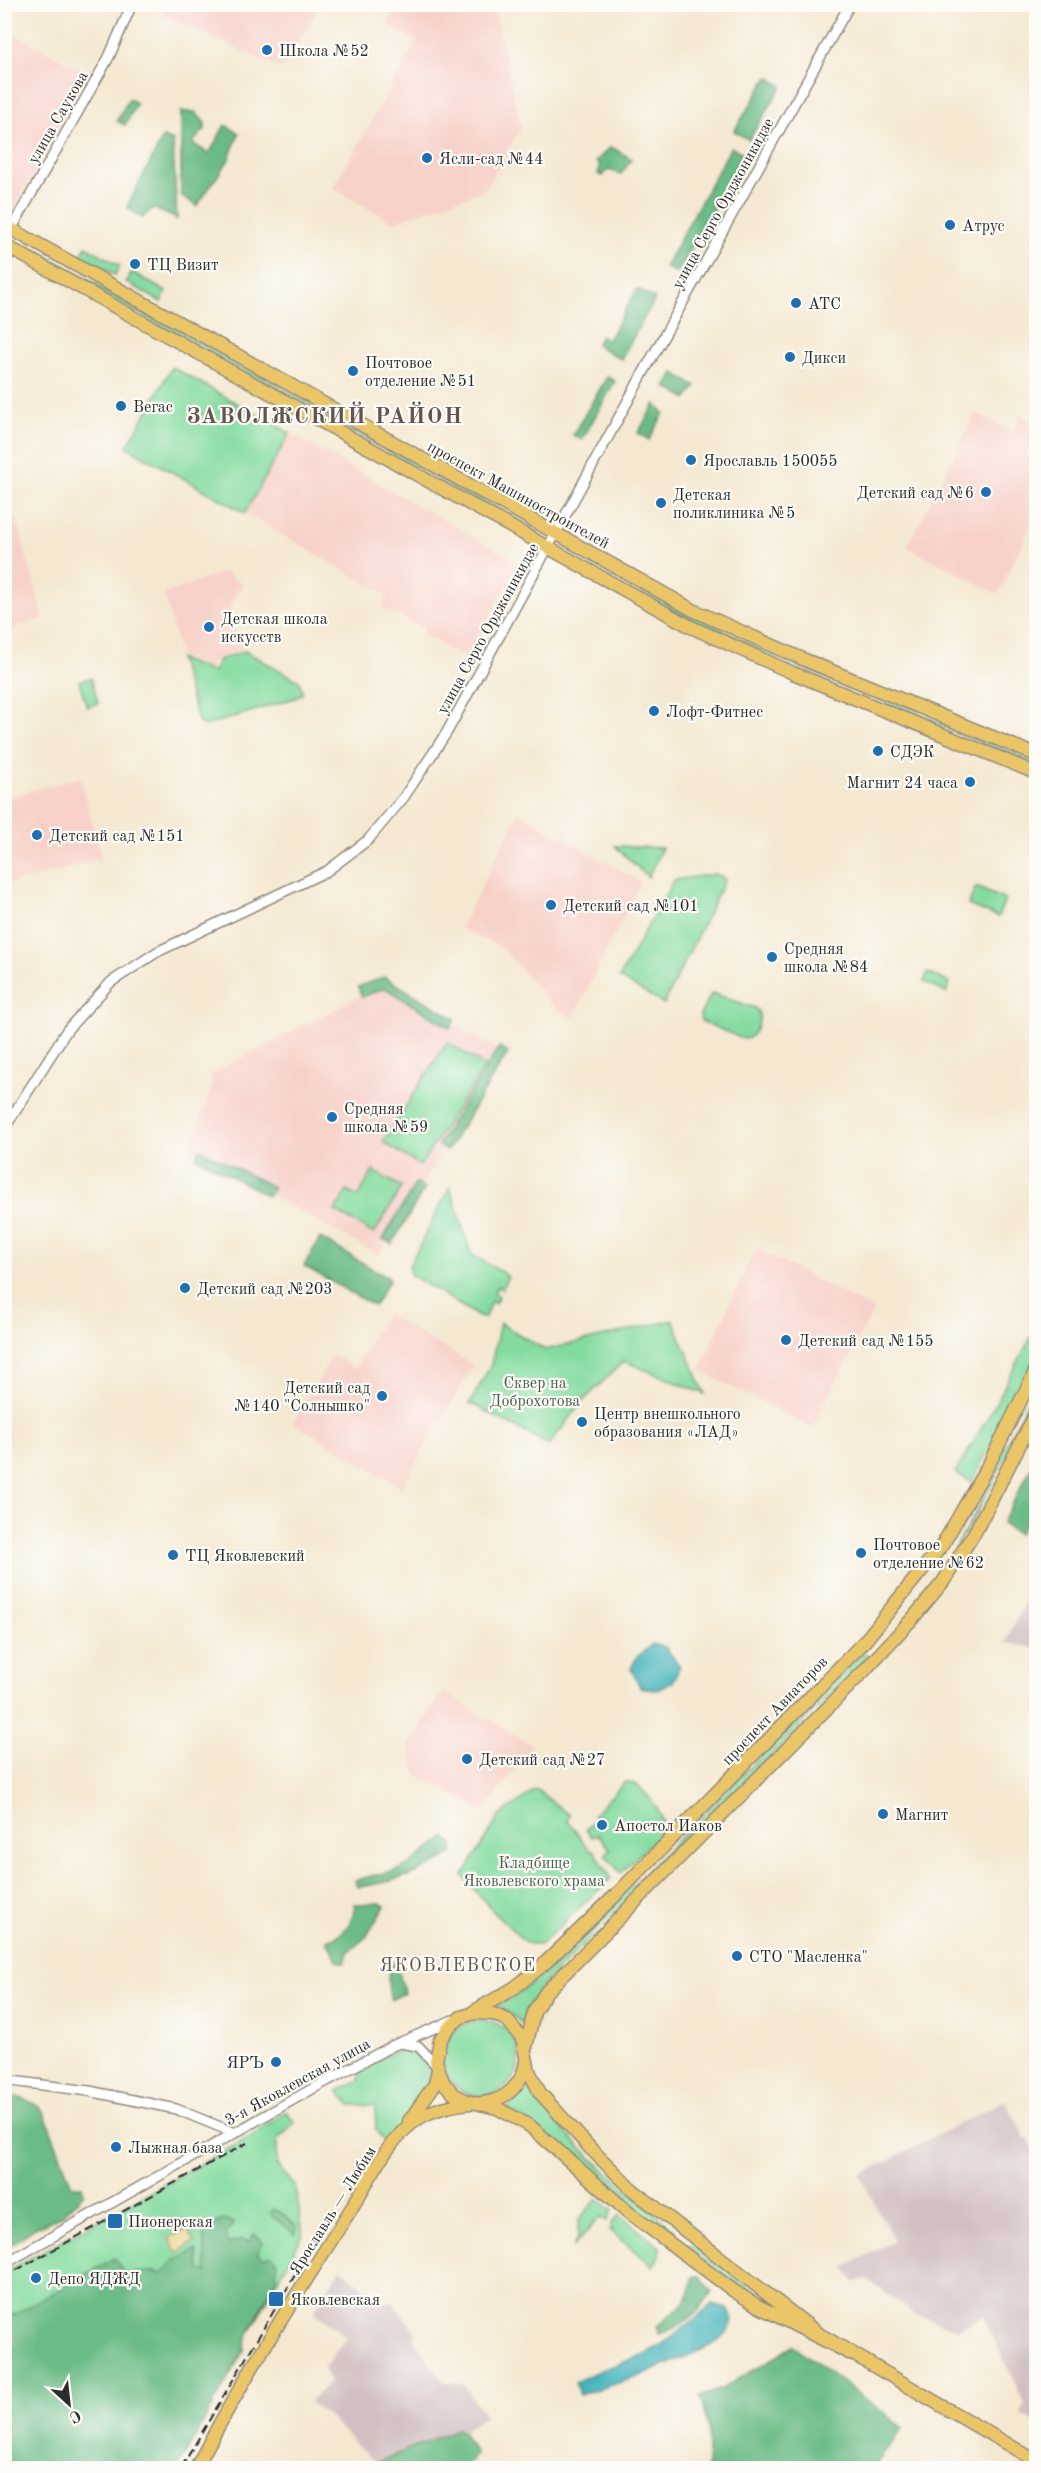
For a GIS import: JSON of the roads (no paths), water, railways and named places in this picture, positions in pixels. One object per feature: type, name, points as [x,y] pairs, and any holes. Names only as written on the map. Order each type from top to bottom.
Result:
[{"type":"main road","name":"проспект Машиностроителей","points":[[8,227],[556,534],[732,628],[1036,755]]},
{"type":"main road","name":"проспект Машиностроителей","points":[[4,244],[673,617],[734,647],[1036,773]]},
{"type":"main road","name":"проспект Авиаторов","points":[[464,2016],[514,1988],[544,1964],[619,1892],[864,1642],[943,1544],[990,1462],[1036,1370]]},
{"type":"main road","points":[[477,2102],[496,2100],[512,2091],[522,2078],[529,2027],[537,2004],[546,1992],[864,1671],[943,1582],[975,1532],[1036,1413]]},
{"type":"main road","points":[[399,2137],[435,2084],[440,2040],[448,2028],[464,2016],[484,2013],[507,2020],[518,2031],[531,2077],[543,2098],[618,2176],[717,2257],[805,2324],[849,2353]]},
{"type":"main road","points":[[437,2068],[448,2088],[460,2098],[504,2111],[530,2126],[649,2229],[745,2298],[849,2353],[1036,2461]]},
{"type":"main road","name":"Ярославль — Любим","points":[[196,2469],[214,2433],[315,2266],[399,2137],[411,2123],[431,2112],[477,2102]]},
{"type":"street","name":"улица Саукова","points":[[4,244],[8,227],[109,57],[132,4]]},
{"type":"street","name":"улица Серго Орджоникидзе","points":[[4,1128],[78,1015],[111,982],[157,952],[317,877],[345,859],[377,831],[417,780],[437,749],[647,366],[850,4]]},
{"type":"street","name":"3-я Яковлевская улица","points":[[4,2264],[392,2046],[464,2016]]},
{"type":"street","name":"3-я Яковлевская улица","points":[[392,2046],[405,2042],[418,2046],[437,2068]]},
{"type":"street","points":[[4,2080],[89,2091],[176,2109],[235,2133]]},
{"type":"water","points":[[652,1644],[665,1647],[680,1666],[673,1682],[657,1690],[640,1687],[631,1669],[636,1658]]},
{"type":"water","points":[[712,2304],[728,2308],[733,2320],[728,2331],[713,2345],[637,2377],[579,2395],[575,2382],[635,2358],[662,2344]]},
{"type":"railway","points":[[4,2277],[247,2143]]},
{"type":"railway","points":[[181,2468],[334,2209]]},
{"type":"place","name":"Школа №52","points":[[267,50]]},
{"type":"place","name":"Ясли-сад №44","points":[[427,158]]},
{"type":"place","name":"Атрус","points":[[950,225]]},
{"type":"place","name":"ТЦ Визит","points":[[135,264]]},
{"type":"place","name":"АТС","points":[[796,303]]},
{"type":"place","name":"Дикси","points":[[790,357]]},
{"type":"place","name":"Почтовое отделение №51","points":[[353,371]]},
{"type":"place","name":"Вегас","points":[[121,406]]},
{"type":"place","name":"Ярославль 150055","points":[[691,460]]},
{"type":"place","name":"Детский сад №6","points":[[986,492]]},
{"type":"place","name":"Детская поликлиника №5","points":[[661,503]]},
{"type":"place","name":"Детская школа искусств","points":[[209,627]]},
{"type":"place","name":"Лофт-Фитнес","points":[[654,711]]},
{"type":"place","name":"СДЭК","points":[[878,751]]},
{"type":"place","name":"Магнит 24 часа","points":[[970,782]]},
{"type":"place","name":"Детский сад №151","points":[[37,835]]},
{"type":"place","name":"Детский сад №101","points":[[551,905]]},
{"type":"place","name":"Средняя школа №84","points":[[772,957]]},
{"type":"place","name":"Средняя школа №59","points":[[332,1117]]},
{"type":"place","name":"Детский сад №203","points":[[185,1288]]},
{"type":"place","name":"Детский сад №155","points":[[786,1340]]},
{"type":"place","name":"Детский сад №140 \"Солнышко\"","points":[[382,1396]]},
{"type":"place","name":"Центр внешкольного образования «ЛАД»","points":[[582,1422]]},
{"type":"place","name":"Почтовое отделение №62","points":[[861,1553]]},
{"type":"place","name":"ТЦ Яковлевский","points":[[173,1555]]},
{"type":"place","name":"Детский сад №27","points":[[467,1759]]},
{"type":"place","name":"Магнит","points":[[883,1814]]},
{"type":"place","name":"Апостол Иаков","points":[[602,1825]]},
{"type":"place","name":"СТО \"Масленка\"","points":[[737,1956]]},
{"type":"place","name":"ЯРЪ","points":[[276,2062]]},
{"type":"place","name":"Лыжная база","points":[[116,2147]]},
{"type":"place","name":"Пионерская","points":[[115,2221]]},
{"type":"place","name":"Депо ЯДЖД","points":[[36,2278]]},
{"type":"place","name":"Яковлевская","points":[[276,2299]]},
{"type":"district","name":"ЗАВОЛЖСКИЙ РАЙОН","points":[[325,415]]},
{"type":"district","name":"ЯКОВЛЕВСКОЕ","points":[[458,1965]]},
{"type":"park label","name":"Сквер на Доброхотова","points":[[535,1391]]},
{"type":"park label","name":"Кладбище Яковлевского храма","points":[[534,1871]]}]
